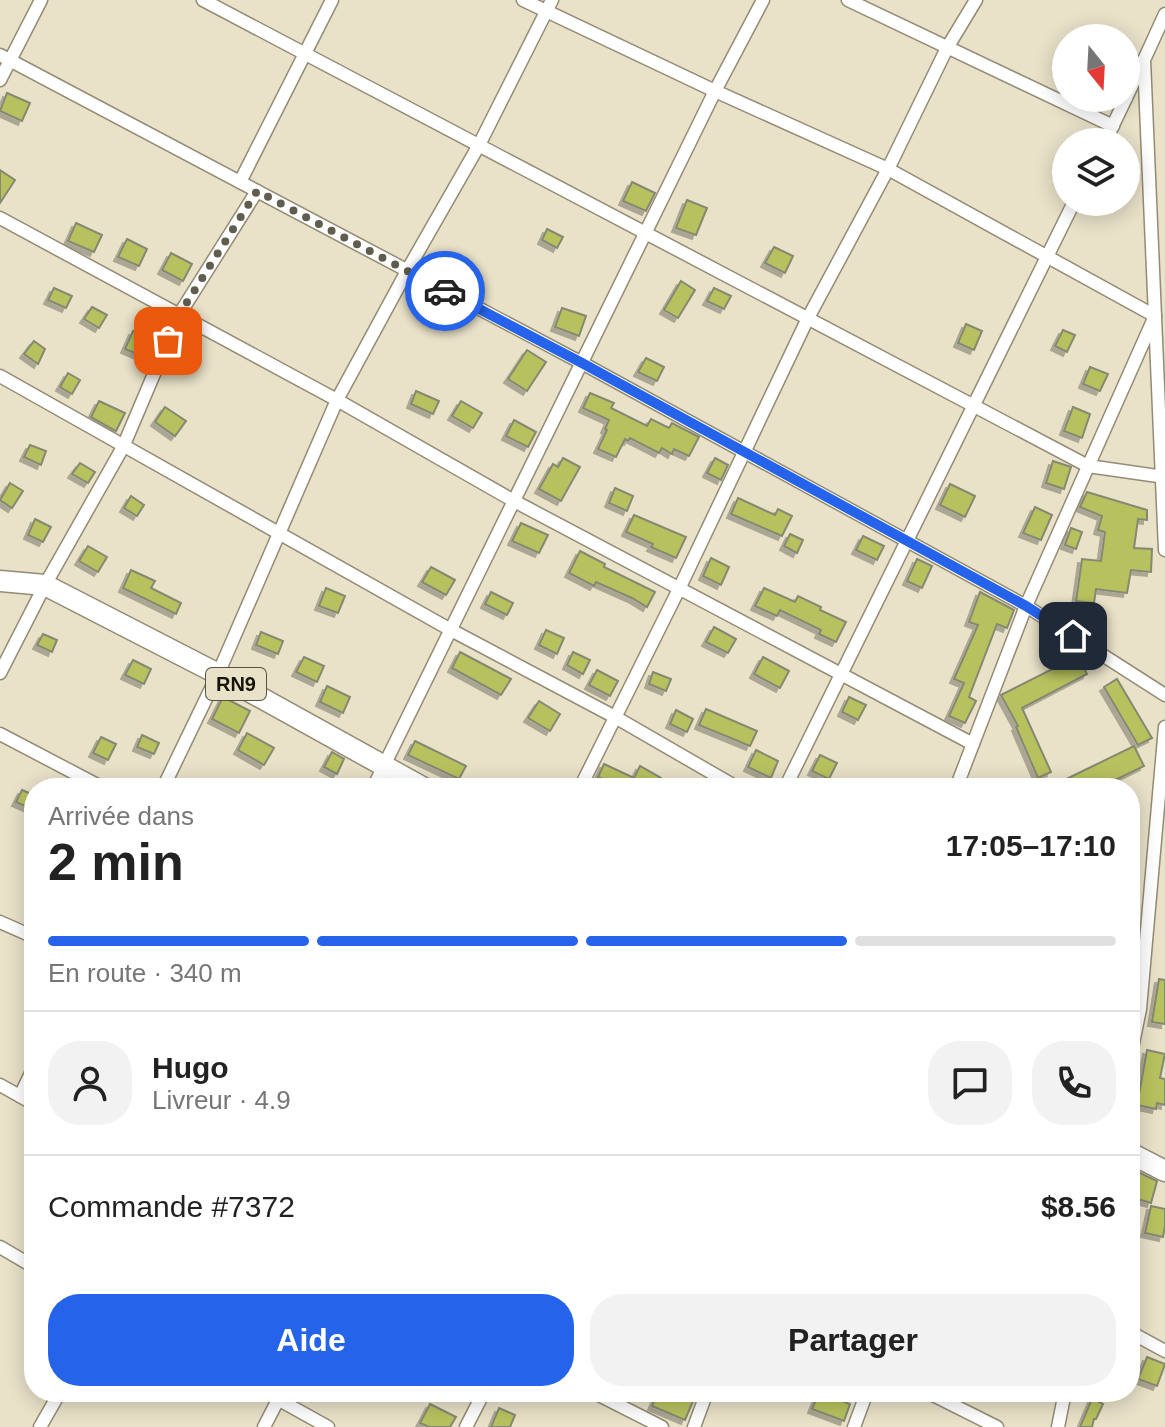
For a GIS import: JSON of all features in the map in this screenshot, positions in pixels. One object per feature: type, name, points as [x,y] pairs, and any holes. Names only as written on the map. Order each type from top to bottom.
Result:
[{"type":"main road","name":"RN9","points":[[0,581],[45,585],[218,674],[406,778]]},
{"type":"main road","points":[[1140,1158],[1165,1171]]},
{"type":"street","points":[[0,80],[5,58],[41,0]]},
{"type":"street","points":[[203,0],[1088,466],[1163,477]]},
{"type":"street","points":[[240,182],[332,0]]},
{"type":"street","points":[[523,0],[549,6],[715,91],[888,169],[1047,257],[1158,324]]},
{"type":"street","points":[[378,778],[715,91],[763,0]]},
{"type":"street","points":[[848,0],[1113,126],[1120,112]]},
{"type":"street","points":[[585,778],[808,318],[888,169],[947,48],[976,0]]},
{"type":"street","points":[[168,778],[218,674],[337,400],[479,145],[549,6]]},
{"type":"street","points":[[1140,68],[1165,14]]},
{"type":"street","points":[[5,58],[582,363],[908,541],[1026,606],[1165,695]]},
{"type":"street","points":[[1144,60],[1158,324],[1165,550]]},
{"type":"street","points":[[0,673],[45,585],[123,447],[179,315],[257,191]]},
{"type":"street","points":[[790,778],[1067,216]]},
{"type":"street","points":[[0,218],[337,400],[514,501],[973,744]]},
{"type":"street","points":[[960,778],[1026,606],[1088,466],[1158,324]]},
{"type":"street","points":[[0,376],[721,778]]},
{"type":"street","points":[[1140,960],[1165,727]]},
{"type":"street","points":[[0,734],[84,778]]},
{"type":"street","points":[[0,922],[24,933]]},
{"type":"street","points":[[0,1085],[24,1098]]},
{"type":"street","points":[[20,1096],[24,1088]]},
{"type":"street","points":[[0,1247],[24,1261]]},
{"type":"street","points":[[1140,1337],[1165,1351]]},
{"type":"street","points":[[40,1427],[54,1402]]},
{"type":"street","points":[[264,1427],[277,1402]]},
{"type":"street","points":[[289,1402],[328,1427]]},
{"type":"street","points":[[466,1427],[479,1402]]},
{"type":"street","points":[[613,1402],[662,1427]]},
{"type":"street","points":[[694,1427],[703,1402]]},
{"type":"street","points":[[854,1427],[863,1402]]},
{"type":"street","points":[[947,1402],[997,1427]]},
{"type":"street","points":[[1058,1427],[1063,1402]]},
{"type":"building","points":[[7,93],[30,103],[22,121],[0,111]]},
{"type":"building","points":[[0,170],[15,180],[0,203]]},
{"type":"building","points":[[632,182],[655,193],[646,211],[623,201]]},
{"type":"building","points":[[687,200],[707,208],[696,235],[676,228]]},
{"type":"building","points":[[76,223],[102,235],[94,252],[68,241]]},
{"type":"building","points":[[547,229],[563,237],[557,248],[542,240]]},
{"type":"building","points":[[127,239],[147,249],[139,266],[118,257]]},
{"type":"building","points":[[774,247],[793,256],[785,273],[765,263]]},
{"type":"building","points":[[171,253],[192,264],[183,281],[162,270]]},
{"type":"building","points":[[681,281],[695,290],[678,318],[664,310]]},
{"type":"building","points":[[54,288],[72,296],[66,308],[48,300]]},
{"type":"building","points":[[714,288],[731,296],[724,309],[707,301]]},
{"type":"building","points":[[92,307],[107,315],[99,328],[84,319]]},
{"type":"building","points":[[562,308],[586,316],[579,336],[555,327]]},
{"type":"building","points":[[966,324],[982,331],[974,350],[958,343]]},
{"type":"building","points":[[1063,330],[1075,335],[1067,352],[1055,346]]},
{"type":"building","points":[[133,331],[152,339],[144,357],[125,349]]},
{"type":"building","points":[[34,341],[45,349],[38,364],[24,354]]},
{"type":"building","points":[[527,350],[546,362],[527,391],[508,379]]},
{"type":"building","points":[[646,358],[664,367],[657,381],[638,372]]},
{"type":"building","points":[[1090,367],[1108,374],[1100,391],[1083,384]]},
{"type":"building","points":[[68,373],[80,380],[72,394],[60,387]]},
{"type":"building","points":[[416,391],[439,401],[433,414],[411,404]]},
{"type":"building","points":[[590,393],[614,403],[611,408],[647,426],[651,419],[669,428],[672,423],[699,437],[689,456],[674,449],[672,454],[662,448],[659,453],[630,438],[628,441],[625,439],[616,457],[598,449],[609,420],[583,408]]},
{"type":"building","points":[[99,401],[125,413],[116,431],[91,417]]},
{"type":"building","points":[[461,401],[482,413],[473,428],[452,416]]},
{"type":"building","points":[[165,407],[186,421],[175,436],[155,422]]},
{"type":"building","points":[[1073,407],[1090,414],[1082,438],[1064,431]]},
{"type":"building","points":[[514,420],[536,432],[528,447],[506,436]]},
{"type":"building","points":[[30,445],[46,451],[41,465],[24,457]]},
{"type":"building","points":[[563,458],[580,467],[561,501],[539,489],[553,464],[558,467]]},
{"type":"building","points":[[715,458],[728,465],[721,480],[707,473]]},
{"type":"building","points":[[1053,461],[1071,467],[1064,489],[1046,483]]},
{"type":"building","points":[[80,463],[95,472],[88,483],[72,474]]},
{"type":"building","points":[[10,483],[23,491],[12,508],[0,500]]},
{"type":"building","points":[[950,484],[975,496],[965,517],[940,505]]},
{"type":"building","points":[[615,488],[633,496],[627,511],[609,503]]},
{"type":"building","points":[[1087,492],[1147,510],[1147,520],[1138,519],[1134,548],[1152,549],[1151,572],[1131,570],[1127,593],[1096,589],[1094,603],[1076,601],[1082,559],[1101,561],[1105,532],[1098,530],[1102,516],[1080,507]]},
{"type":"building","points":[[131,496],[144,505],[137,516],[124,508]]},
{"type":"building","points":[[738,498],[775,515],[778,509],[792,516],[782,536],[731,514]]},
{"type":"building","points":[[1035,507],[1052,515],[1041,540],[1023,533]]},
{"type":"building","points":[[634,515],[686,537],[676,558],[626,532]]},
{"type":"building","points":[[35,519],[51,527],[43,542],[28,535]]},
{"type":"building","points":[[521,523],[548,535],[539,553],[512,541]]},
{"type":"building","points":[[1071,528],[1082,532],[1076,549],[1065,545]]},
{"type":"building","points":[[790,534],[803,540],[797,553],[784,546]]},
{"type":"building","points":[[863,536],[884,546],[877,560],[856,550]]},
{"type":"building","points":[[88,546],[107,557],[98,572],[79,561]]},
{"type":"building","points":[[580,551],[605,564],[604,567],[655,592],[647,607],[596,582],[594,586],[569,573]]},
{"type":"building","points":[[711,558],[729,567],[721,585],[703,576]]},
{"type":"building","points":[[917,559],[932,566],[922,588],[907,581]]},
{"type":"building","points":[[431,567],[455,580],[446,595],[422,582]]},
{"type":"building","points":[[131,570],[155,581],[151,588],[181,603],[176,614],[123,588]]},
{"type":"building","points":[[326,588],[345,596],[338,613],[319,606]]},
{"type":"building","points":[[764,588],[795,602],[798,596],[846,622],[836,642],[819,634],[821,630],[780,610],[777,616],[755,606]]},
{"type":"building","points":[[491,592],[513,603],[507,615],[485,604]]},
{"type":"building","points":[[980,592],[1014,610],[1007,628],[997,624],[969,697],[976,701],[965,723],[949,716],[964,683],[954,679],[978,625],[969,622]]},
{"type":"building","points":[[714,627],[736,639],[728,653],[706,642]]},
{"type":"building","points":[[546,630],[564,638],[557,654],[539,645]]},
{"type":"building","points":[[261,632],[283,641],[278,654],[256,645]]},
{"type":"building","points":[[43,634],[57,640],[52,652],[37,645]]},
{"type":"building","points":[[460,652],[511,679],[501,695],[452,668]]},
{"type":"building","points":[[573,652],[590,660],[583,674],[567,665]]},
{"type":"building","points":[[1078,656],[1087,674],[1022,708],[1051,772],[1038,778],[1018,726],[1001,695]]},
{"type":"building","points":[[304,657],[324,666],[317,682],[296,672]]},
{"type":"building","points":[[763,657],[789,671],[780,688],[754,674]]},
{"type":"building","points":[[133,660],[151,669],[144,684],[125,675]]},
{"type":"building","points":[[597,670],[618,681],[610,696],[589,685]]},
{"type":"building","points":[[653,672],[671,679],[666,691],[649,684]]},
{"type":"building","points":[[1117,679],[1152,738],[1138,745],[1104,687]]},
{"type":"building","points":[[327,686],[350,697],[343,713],[320,702]]},
{"type":"building","points":[[223,697],[250,711],[239,733],[212,719]]},
{"type":"building","points":[[849,697],[866,705],[858,720],[842,712]]},
{"type":"building","points":[[539,701],[560,714],[550,731],[528,718]]},
{"type":"building","points":[[706,709],[757,731],[750,746],[699,725]]},
{"type":"building","points":[[676,710],[693,719],[687,732],[670,724]]},
{"type":"building","points":[[247,733],[274,748],[264,765],[238,750]]},
{"type":"building","points":[[142,735],[159,743],[154,754],[137,747]]},
{"type":"building","points":[[101,737],[116,744],[108,760],[93,753]]},
{"type":"building","points":[[415,741],[466,766],[457,778],[408,755]]},
{"type":"building","points":[[1134,746],[1144,766],[1119,778],[1068,778]]},
{"type":"building","points":[[756,750],[778,761],[771,778],[748,767]]},
{"type":"building","points":[[332,752],[344,759],[337,774],[324,767]]},
{"type":"building","points":[[820,755],[837,763],[830,778],[812,771]]},
{"type":"building","points":[[604,764],[634,778],[600,778],[598,777]]},
{"type":"building","points":[[640,766],[661,778],[634,778]]},
{"type":"building","points":[[22,790],[24,791],[24,806],[16,802]]},
{"type":"building","points":[[1159,979],[1165,980],[1165,1024],[1152,1022]]},
{"type":"building","points":[[1147,1050],[1165,1054],[1160,1078],[1165,1079],[1165,1105],[1157,1103],[1156,1109],[1140,1106]]},
{"type":"building","points":[[1140,1173],[1157,1181],[1151,1203],[1140,1200]]},
{"type":"building","points":[[1151,1206],[1165,1209],[1163,1237],[1145,1233]]},
{"type":"building","points":[[1147,1357],[1165,1364],[1157,1386],[1140,1380]]},
{"type":"building","points":[[654,1402],[693,1402],[685,1420],[652,1406]]},
{"type":"building","points":[[815,1402],[850,1404],[844,1421],[812,1409]]},
{"type":"building","points":[[1091,1402],[1103,1404],[1092,1427],[1080,1427]]},
{"type":"building","points":[[430,1404],[456,1417],[450,1427],[429,1427],[420,1423]]},
{"type":"building","points":[[499,1408],[515,1415],[510,1427],[491,1427]]},
{"type":"way so far","points":[[168,341],[179,315],[257,191],[445,291]]},
{"type":"route","points":[[445,291],[1026,606],[1073,636]]}]
